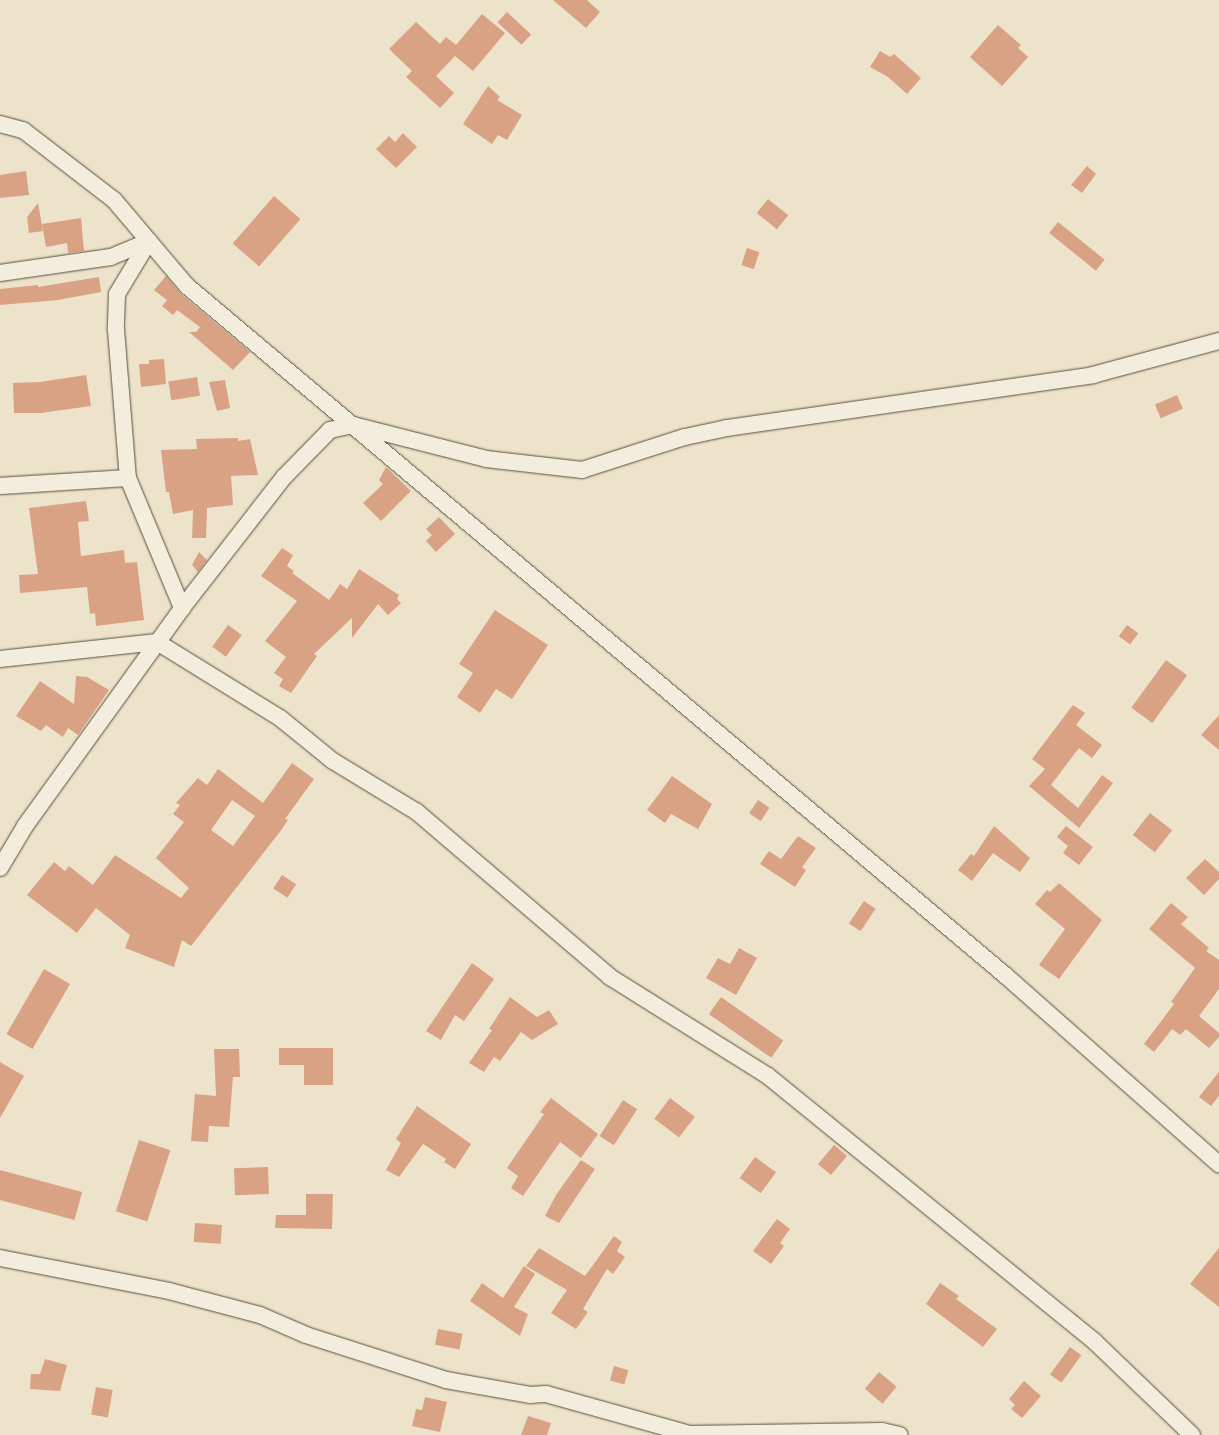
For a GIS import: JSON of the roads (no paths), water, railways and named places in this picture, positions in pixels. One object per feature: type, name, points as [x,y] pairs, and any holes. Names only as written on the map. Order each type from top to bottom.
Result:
[{"type":"street","points":[[0,124],[23,130],[114,200],[187,286],[1005,974],[1219,1164]]},
{"type":"street","points":[[0,273],[111,257],[149,241]]},
{"type":"street","points":[[149,241],[117,294],[116,330],[128,478],[182,608]]},
{"type":"street","points":[[0,868],[25,826],[182,608],[284,477],[330,430],[353,425],[486,459],[582,470],[686,436],[1093,375],[1219,341]]},
{"type":"street","points":[[0,486],[128,478]]},
{"type":"street","points":[[0,659],[157,642],[280,718],[333,761],[417,812],[610,976],[768,1076],[1094,1341],[1192,1435]]},
{"type":"street","points":[[0,1258],[169,1291],[260,1315],[306,1335],[446,1380],[530,1395],[546,1394],[689,1434],[882,1431],[900,1435]]}]
